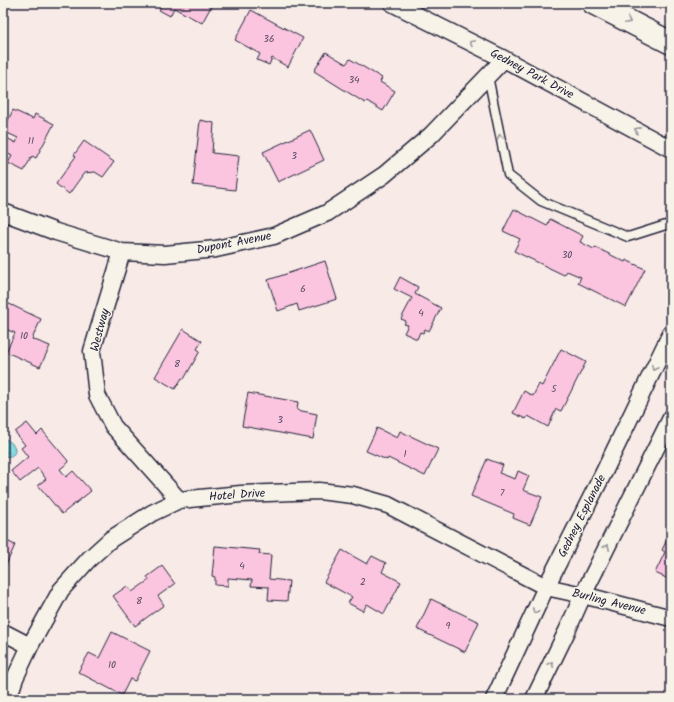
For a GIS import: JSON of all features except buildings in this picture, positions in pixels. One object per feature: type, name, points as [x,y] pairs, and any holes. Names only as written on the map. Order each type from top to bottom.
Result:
[{"type":"main road","points":[[593,3],[671,43]]},
{"type":"street","name":"Gedney Park Drive","points":[[392,3],[504,59],[671,149]]},
{"type":"street","name":"Dupont Avenue","points":[[3,212],[56,232],[122,252],[165,254],[216,249],[274,236],[327,213],[384,175],[431,135],[504,59]]},
{"type":"street","name":"Westway","points":[[122,252],[92,351],[96,395],[113,426],[179,500]]},
{"type":"street","name":"Gedney Esplanade","points":[[494,699],[546,587],[604,472],[671,333]]},
{"type":"street","points":[[534,699],[583,595],[671,418]]},
{"type":"street","name":"Hotel Drive","points":[[8,699],[15,678],[30,646],[62,590],[89,559],[111,539],[152,513],[179,500],[241,494],[318,491],[353,495],[388,505],[546,587]]},
{"type":"street","name":"Burling Avenue","points":[[546,587],[671,618]]},
{"type":"street","points":[[3,632],[30,646]]},
{"type":"lane","points":[[488,76],[508,175],[541,201],[628,237],[671,222]]},
{"type":"water","points":[[3,437],[14,446],[15,451],[11,456],[3,455]]}]
